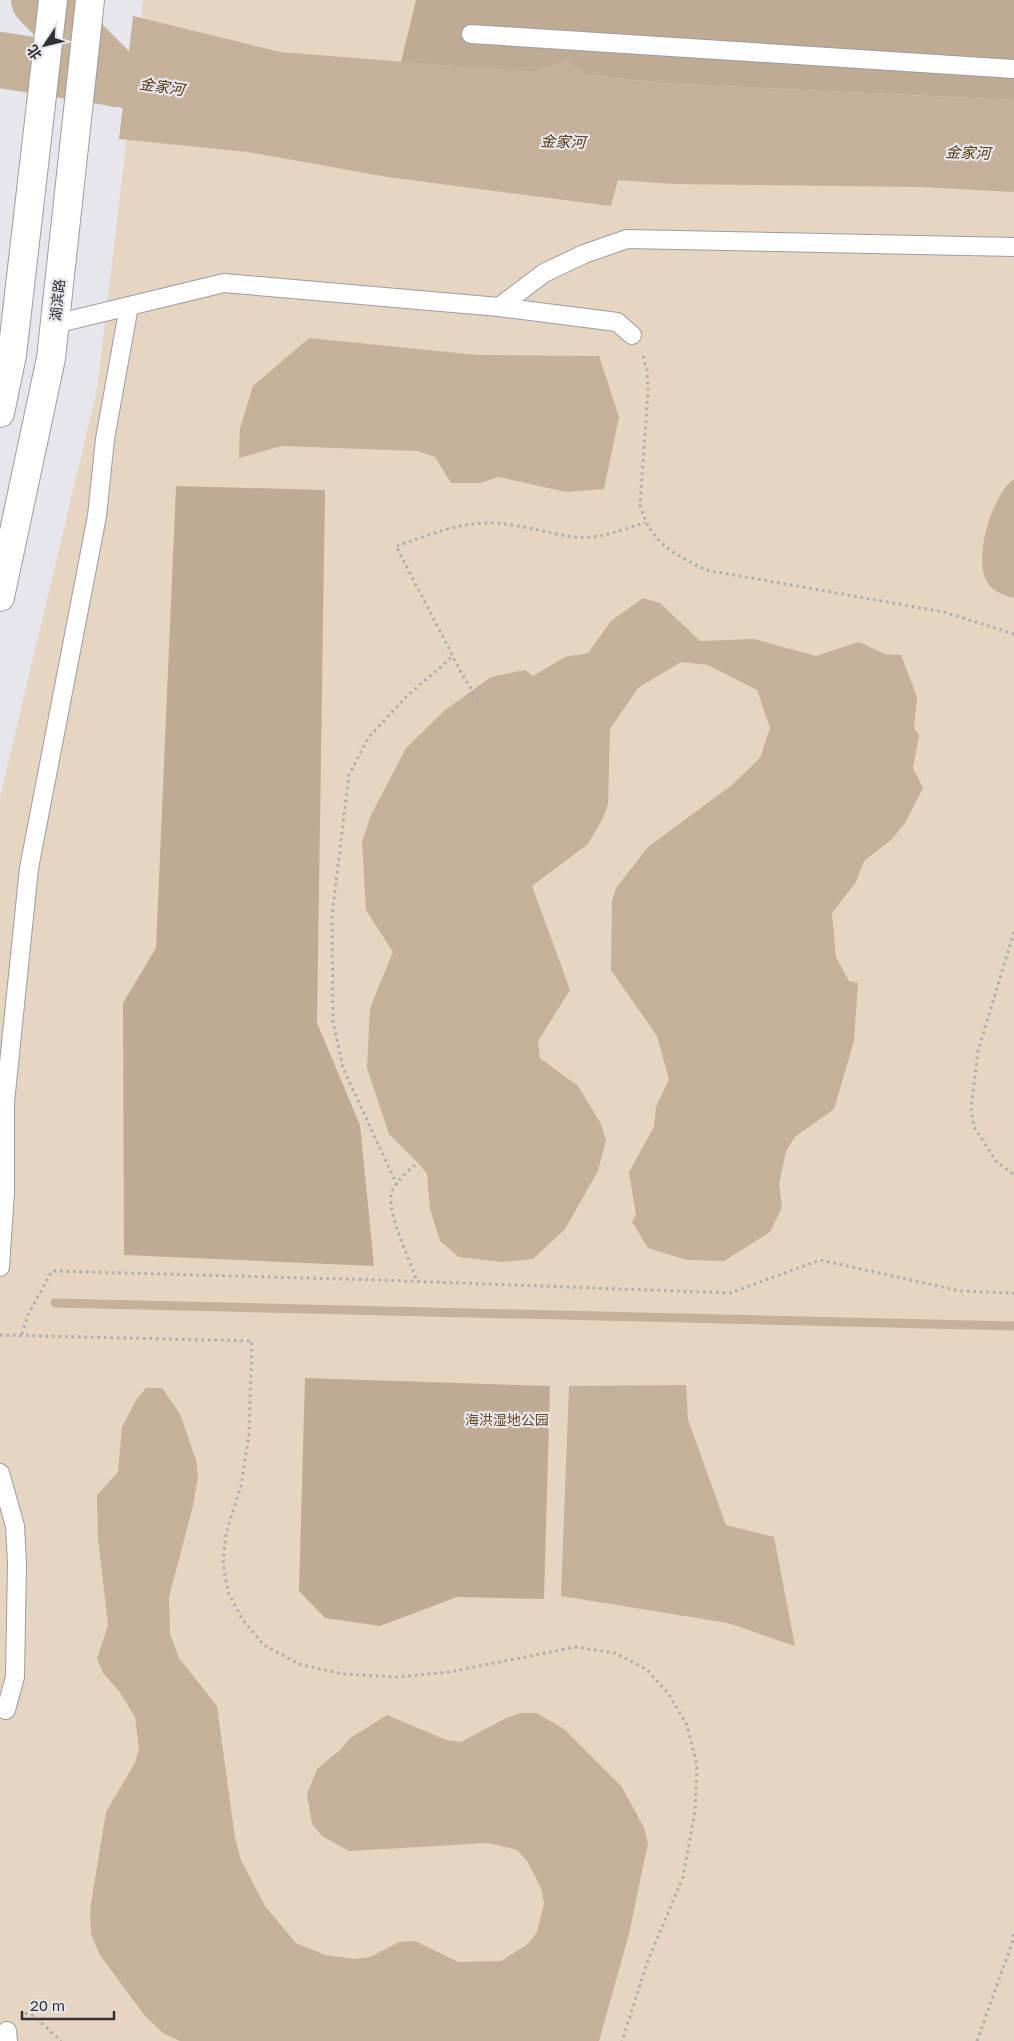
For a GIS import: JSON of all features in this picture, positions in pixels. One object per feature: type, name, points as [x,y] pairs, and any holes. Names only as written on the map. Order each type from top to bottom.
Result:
[{"type":"main road","points":[[0,413],[12,355],[53,0]]},
{"type":"main road","name":"湖滨路","points":[[0,597],[50,358],[90,0]]},
{"type":"lane","points":[[471,34],[1014,69]]},
{"type":"lane","points":[[499,307],[544,273],[584,254],[627,239],[1014,247]]},
{"type":"lane","points":[[54,324],[224,283],[499,307],[617,322],[632,335]]},
{"type":"lane","points":[[0,1267],[4,1192],[5,1102],[29,868],[98,516],[105,439],[129,306]]},
{"type":"lane","points":[[0,1473],[15,1526],[18,1562],[15,1677],[6,1710]]},
{"type":"path","points":[[632,335],[642,352],[647,370],[648,390],[640,505],[645,523],[656,539],[689,562],[706,570],[944,612],[1014,634]]},
{"type":"path","points":[[478,700],[462,674],[396,546],[456,528],[483,523],[514,524],[576,537],[603,535],[645,523]]},
{"type":"path","points":[[397,1185],[343,1068],[332,1021],[332,915],[349,775],[368,738],[406,697],[453,656]]},
{"type":"path","points":[[1014,932],[978,1051],[971,1108],[974,1127],[996,1161],[1014,1175]]},
{"type":"path","points":[[415,1165],[403,1175],[391,1194],[394,1217],[417,1281]]},
{"type":"path","points":[[22,1334],[28,1315],[52,1271],[730,1292],[820,1260],[961,1291],[1014,1293]]},
{"type":"path","points":[[0,1335],[22,1334],[252,1342],[249,1434],[241,1486],[226,1533],[223,1563],[228,1592],[242,1619],[264,1646],[299,1664],[343,1674],[397,1677],[449,1672],[576,1647],[615,1653],[646,1668],[668,1693],[687,1725],[697,1765],[696,1811],[683,1876],[647,1963],[622,2041]]},
{"type":"path","points":[[976,2041],[1012,1943],[1014,1930]]},
{"type":"path","points":[[16,2011],[34,2016],[62,2041]]},
{"type":"green space","name":"海洪湿地公园","points":[[143,0],[1014,0],[1014,2041],[0,2041],[0,797],[97,390]]},
{"type":"green space","points":[[416,0],[1014,0],[1014,100],[658,83],[584,74],[568,61],[532,72],[401,62]]},
{"type":"green space","points":[[176,486],[325,490],[317,1023],[360,1125],[374,1266],[124,1255],[123,1003],[156,948]]},
{"type":"green space","points":[[305,1378],[550,1386],[544,1599],[457,1597],[380,1626],[325,1618],[299,1591]]},
{"type":"water","points":[[133,16],[280,52],[532,72],[569,61],[584,74],[657,83],[1014,100],[1014,192],[920,187],[673,184],[618,180],[611,206],[387,177],[248,152],[119,139]]},
{"type":"water","points":[[309,338],[477,355],[599,356],[619,417],[604,489],[566,492],[499,477],[480,483],[451,483],[435,457],[418,451],[282,446],[239,458],[240,428],[253,386]]},
{"type":"water","points":[[1014,479],[1014,598],[995,591],[990,586],[984,576],[982,562],[986,530],[991,514],[998,499]]},
{"type":"water","points":[[643,598],[660,603],[700,641],[754,639],[816,656],[859,642],[885,654],[901,655],[917,697],[914,728],[919,735],[913,768],[923,788],[905,823],[892,839],[864,861],[856,882],[832,913],[836,957],[849,981],[858,983],[854,1041],[834,1109],[795,1137],[786,1151],[779,1184],[782,1207],[770,1232],[724,1261],[687,1260],[648,1248],[632,1222],[636,1215],[629,1172],[654,1127],[656,1107],[669,1079],[657,1036],[611,970],[612,901],[616,888],[648,847],[732,785],[760,758],[770,728],[757,690],[708,665],[681,662],[638,688],[610,729],[608,804],[603,818],[588,844],[532,886],[570,990],[538,1041],[540,1058],[578,1086],[600,1122],[606,1140],[598,1171],[565,1229],[533,1259],[503,1262],[459,1257],[440,1241],[430,1209],[427,1174],[389,1134],[367,1068],[370,1008],[393,952],[366,910],[362,842],[371,815],[406,748],[444,711],[491,677],[525,670],[533,676],[565,657],[588,653],[611,621]]},
{"type":"water","points":[[686,1385],[688,1420],[726,1525],[774,1537],[795,1646],[728,1623],[561,1596],[569,1386]]},
{"type":"water","points":[[146,1388],[162,1388],[180,1414],[196,1460],[198,1476],[193,1506],[169,1597],[170,1634],[179,1658],[217,1706],[235,1838],[241,1860],[265,1906],[296,1943],[325,1955],[355,1959],[370,1957],[399,1942],[415,1941],[458,1962],[501,1961],[528,1944],[537,1932],[544,1903],[541,1888],[527,1861],[517,1850],[488,1843],[349,1851],[322,1836],[312,1824],[307,1794],[317,1769],[341,1749],[349,1739],[387,1715],[446,1740],[461,1742],[506,1718],[521,1713],[536,1713],[564,1729],[622,1787],[644,1828],[648,1843],[629,1934],[599,2041],[180,2041],[163,2033],[145,2016],[100,1955],[91,1934],[90,1910],[106,1812],[135,1763],[139,1748],[135,1717],[119,1691],[103,1673],[97,1659],[108,1625],[98,1538],[97,1495],[118,1472],[122,1427],[136,1400]]},
{"type":"waterway","name":"金家河","points":[[39,0],[117,79]]},
{"type":"waterway","name":"金家河","points":[[0,60],[201,92]]},
{"type":"waterway","points":[[55,1303],[1014,1326]]}]
